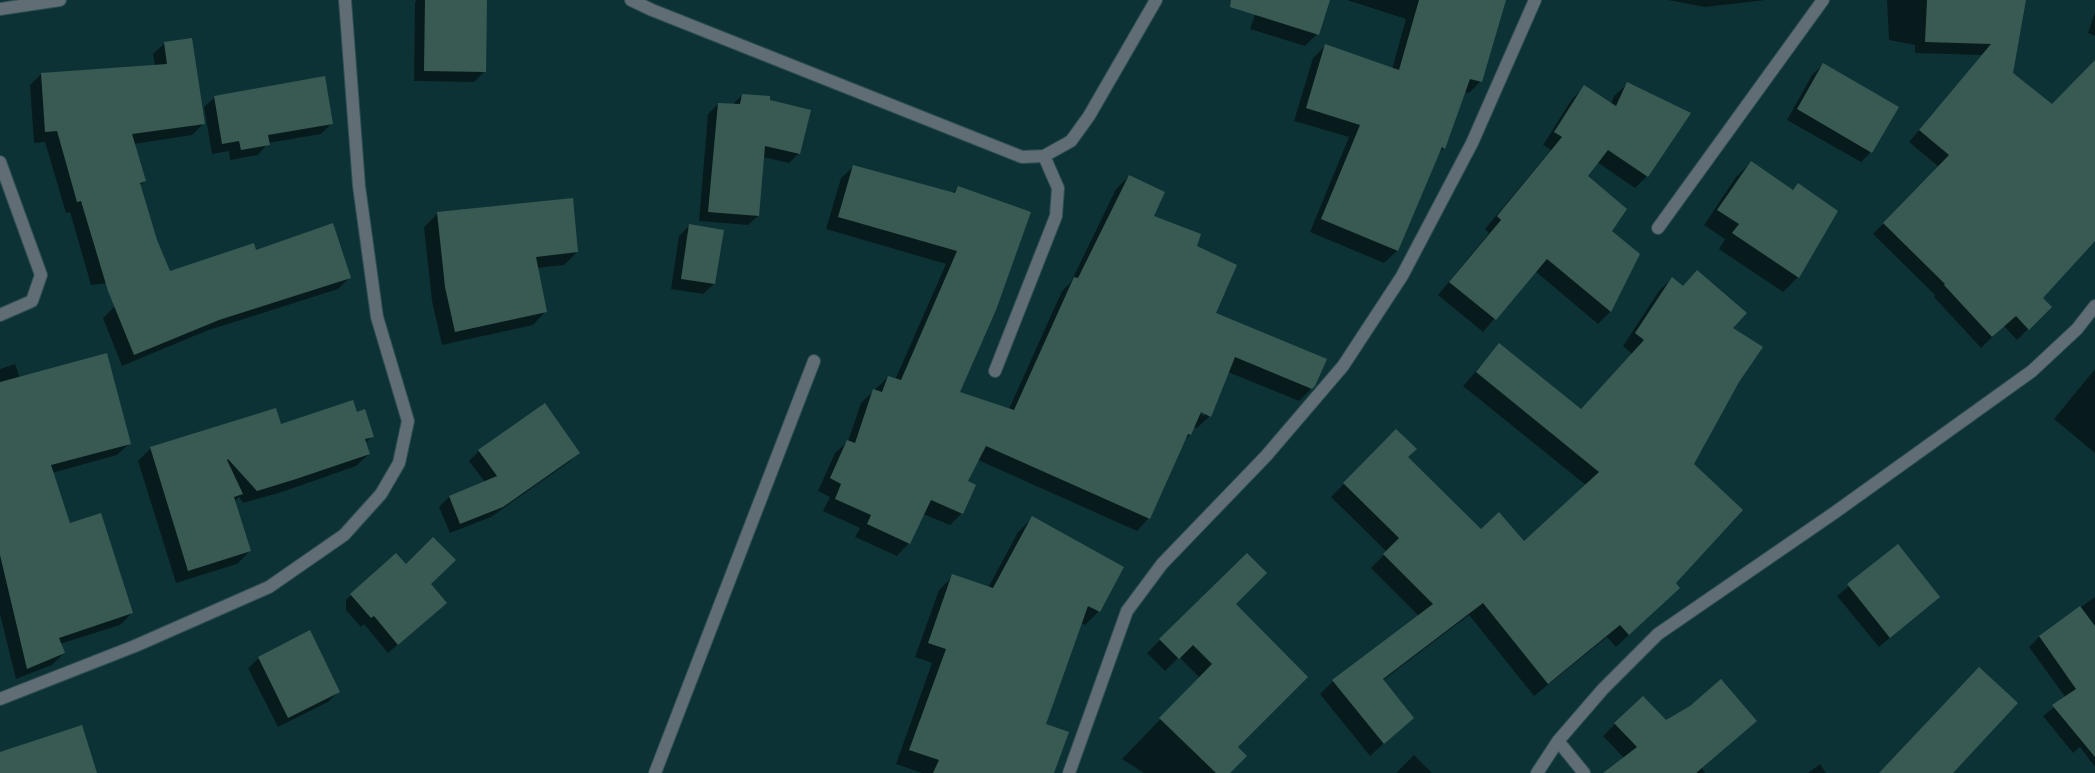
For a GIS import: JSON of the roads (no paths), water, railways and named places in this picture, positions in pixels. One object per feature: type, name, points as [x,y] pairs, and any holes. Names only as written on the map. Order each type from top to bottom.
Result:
[{"type":"street","points":[[0,9],[60,0]]},
{"type":"street","points":[[0,699],[135,646],[269,587],[344,534],[381,494],[399,463],[408,421],[377,316],[359,186],[345,0]]},
{"type":"street","points":[[631,0],[1022,157],[1044,156],[1071,141],[1089,116],[1156,0]]},
{"type":"street","points":[[1069,773],[1126,611],[1162,564],[1266,456],[1343,366],[1402,276],[1468,151],[1535,0]]},
{"type":"street","points":[[1658,228],[1823,0]]},
{"type":"street","points":[[994,371],[1056,216],[1058,188],[1044,156]]},
{"type":"street","points":[[0,162],[41,275],[32,301],[0,315]]},
{"type":"street","points":[[1538,773],[1558,741],[1603,689],[1658,634],[1834,513],[2032,371],[2076,329],[2095,306]]},
{"type":"street","points":[[655,773],[814,361]]},
{"type":"street","points":[[1558,741],[1584,773]]}]
